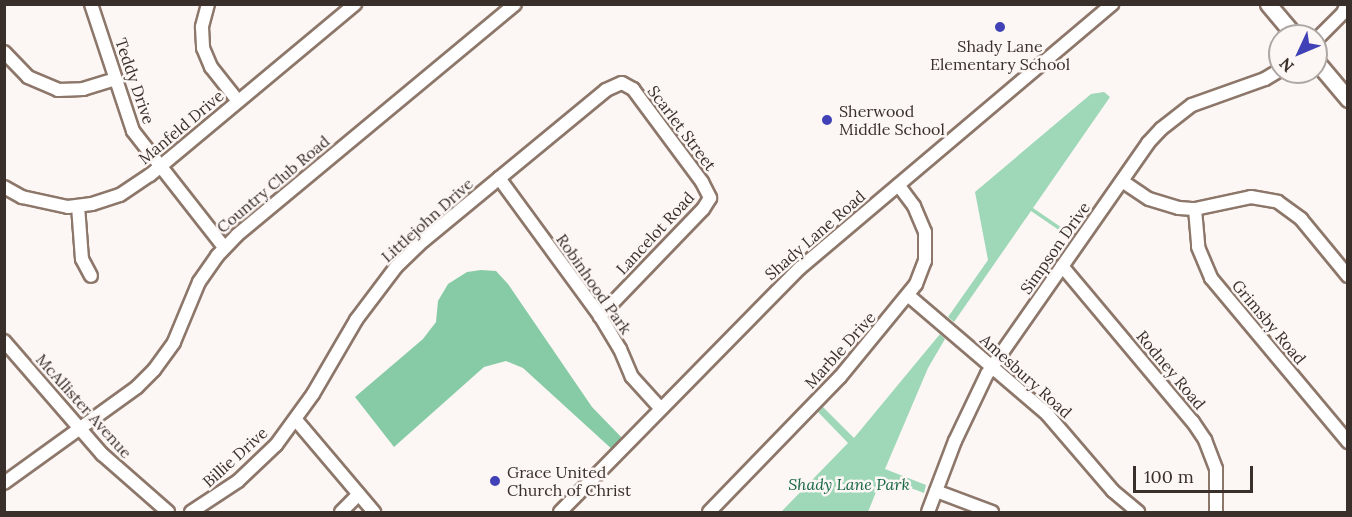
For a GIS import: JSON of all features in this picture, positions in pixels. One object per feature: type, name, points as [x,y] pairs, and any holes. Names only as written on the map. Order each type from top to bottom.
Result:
[{"type":"main road","points":[[1268,4],[1285,24]]},
{"type":"main road","points":[[1328,76],[1347,99]]},
{"type":"street","name":"Teddy Drive","points":[[92,4],[133,130],[224,247]]},
{"type":"street","points":[[208,4],[202,27],[203,48],[211,67],[238,101]]},
{"type":"street","name":"Manfeld Drive","points":[[4,187],[22,197],[50,204],[78,206],[120,195],[160,166],[355,4]]},
{"type":"street","name":"Country Club Road","points":[[4,483],[137,387],[162,361],[179,332],[199,282],[224,247],[515,4]]},
{"type":"street","name":"Shady Lane Road","points":[[560,513],[766,300],[1112,4]]},
{"type":"street","points":[[1328,28],[1343,13],[1347,4]]},
{"type":"street","points":[[4,52],[28,77],[58,90],[83,89],[116,79]]},
{"type":"street","name":"Simpson Drive","points":[[928,513],[970,407],[992,366],[1148,143],[1176,116],[1209,97],[1252,84],[1268,76]]},
{"type":"street","name":"Littlejohn Drive","points":[[296,420],[356,320],[396,267],[423,241],[611,86],[622,83]]},
{"type":"street","name":"Scarlet Street","points":[[622,83],[633,89],[702,182],[710,198]]},
{"type":"street","name":"Robinhood Park","points":[[499,178],[600,316],[620,349],[632,377],[661,409]]},
{"type":"street","points":[[1122,181],[1149,199],[1163,204],[1195,208],[1251,197],[1278,202],[1301,219],[1347,276]]},
{"type":"street","name":"Marble Drive","points":[[710,513],[840,377],[909,296],[921,274],[927,245],[921,219],[898,185]]},
{"type":"street","name":"Lancelot Road","points":[[600,316],[703,209],[710,198]]},
{"type":"street","points":[[78,206],[82,259],[91,276]]},
{"type":"street","name":"Grimsby Road","points":[[1195,208],[1198,247],[1211,278],[1347,442]]},
{"type":"street","name":"Rodney Road","points":[[1062,266],[1193,422],[1205,440],[1216,469],[1216,513]]},
{"type":"street","name":"Amesbury Road","points":[[909,296],[1047,414],[1113,491],[1138,513]]},
{"type":"street","name":"McAllister Avenue","points":[[4,341],[121,472],[168,513]]},
{"type":"street","points":[[296,420],[374,513]]},
{"type":"street","name":"Billie Drive","points":[[191,513],[238,481],[276,445],[296,420]]},
{"type":"street","points":[[936,491],[992,513]]},
{"type":"street","points":[[341,513],[358,494]]},
{"type":"green space","points":[[1104,92],[1110,97],[1033,208],[1071,234],[1069,237],[1031,211],[954,322],[948,317],[988,260],[975,192],[1091,94]]},
{"type":"green space","points":[[496,271],[508,284],[592,407],[625,441],[614,451],[523,368],[506,361],[484,367],[394,447],[355,397],[423,339],[436,322],[438,301],[448,284],[467,272]]},
{"type":"green space","name":"Shady Lane Park","points":[[940,334],[945,339],[928,368],[885,469],[926,485],[924,493],[882,477],[868,512],[781,512],[848,443],[818,412],[823,407],[854,438]]},
{"type":"place","name":"Shady Lane Elementary School","points":[[1000,27]]},
{"type":"place","name":"Sherwood Middle School","points":[[827,120]]},
{"type":"place","name":"Grace United Church of Christ","points":[[495,481]]}]
